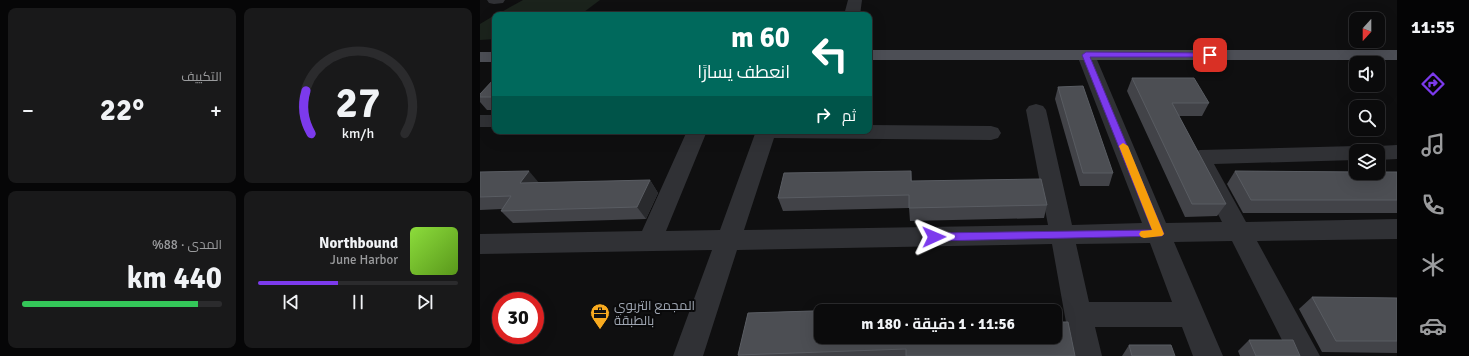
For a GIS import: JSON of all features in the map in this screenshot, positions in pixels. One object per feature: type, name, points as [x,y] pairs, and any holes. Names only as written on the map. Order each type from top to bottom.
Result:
[{"type":"main road","points":[[872,55],[1397,55]]},
{"type":"main road","points":[[480,57],[492,57]]},
{"type":"street","points":[[853,12],[855,0]]},
{"type":"street","points":[[1086,55],[1208,356]]},
{"type":"street","points":[[1036,110],[1087,356]]},
{"type":"street","points":[[480,121],[492,121]]},
{"type":"street","points":[[872,132],[991,133]]},
{"type":"street","points":[[649,242],[696,134]]},
{"type":"street","points":[[688,356],[765,134]]},
{"type":"street","points":[[1385,152],[1397,152]]},
{"type":"street","points":[[1305,356],[1200,157],[1349,153]]},
{"type":"street","points":[[480,244],[1397,229]]},
{"type":"street","points":[[1078,315],[1191,314]]},
{"type":"shaded area","points":[[523,0],[600,0],[584,12],[501,12]]},
{"type":"shaded area","points":[[492,17],[492,39],[480,40],[480,24]]},
{"type":"building","points":[[1132,78],[1194,78],[1209,103],[1172,103],[1226,204],[1192,204]]},
{"type":"building","points":[[492,81],[492,97],[480,97],[480,94]]},
{"type":"building","points":[[1083,86],[1113,173],[1083,173],[1058,87]]},
{"type":"building","points":[[529,171],[520,183],[650,180],[637,207],[501,211],[511,196],[480,197],[480,172]]},
{"type":"building","points":[[911,171],[911,181],[1041,179],[1047,205],[909,208],[909,195],[778,198],[784,173]]},
{"type":"building","points":[[1235,171],[1349,172],[1349,180],[1385,180],[1385,172],[1397,172],[1397,200],[1251,200]]},
{"type":"building","points":[[1312,297],[1397,298],[1397,341],[1336,341]]},
{"type":"building","points":[[814,311],[814,344],[1062,344],[1062,322],[1068,322],[1075,356],[906,356],[906,349],[738,355],[748,313]]},
{"type":"building","points":[[1249,340],[1293,340],[1300,356],[1256,356]]},
{"type":"building","points":[[1129,345],[1171,345],[1175,356],[1132,356]]},
{"type":"slow traffic","points":[[1123,146],[1159,234],[1144,234]]},
{"type":"place","name":"المجمع التربوي بالطبقة","points":[[600,330]]},
{"type":"route","points":[[934,237],[1159,234],[1086,55],[1210,55]]}]
